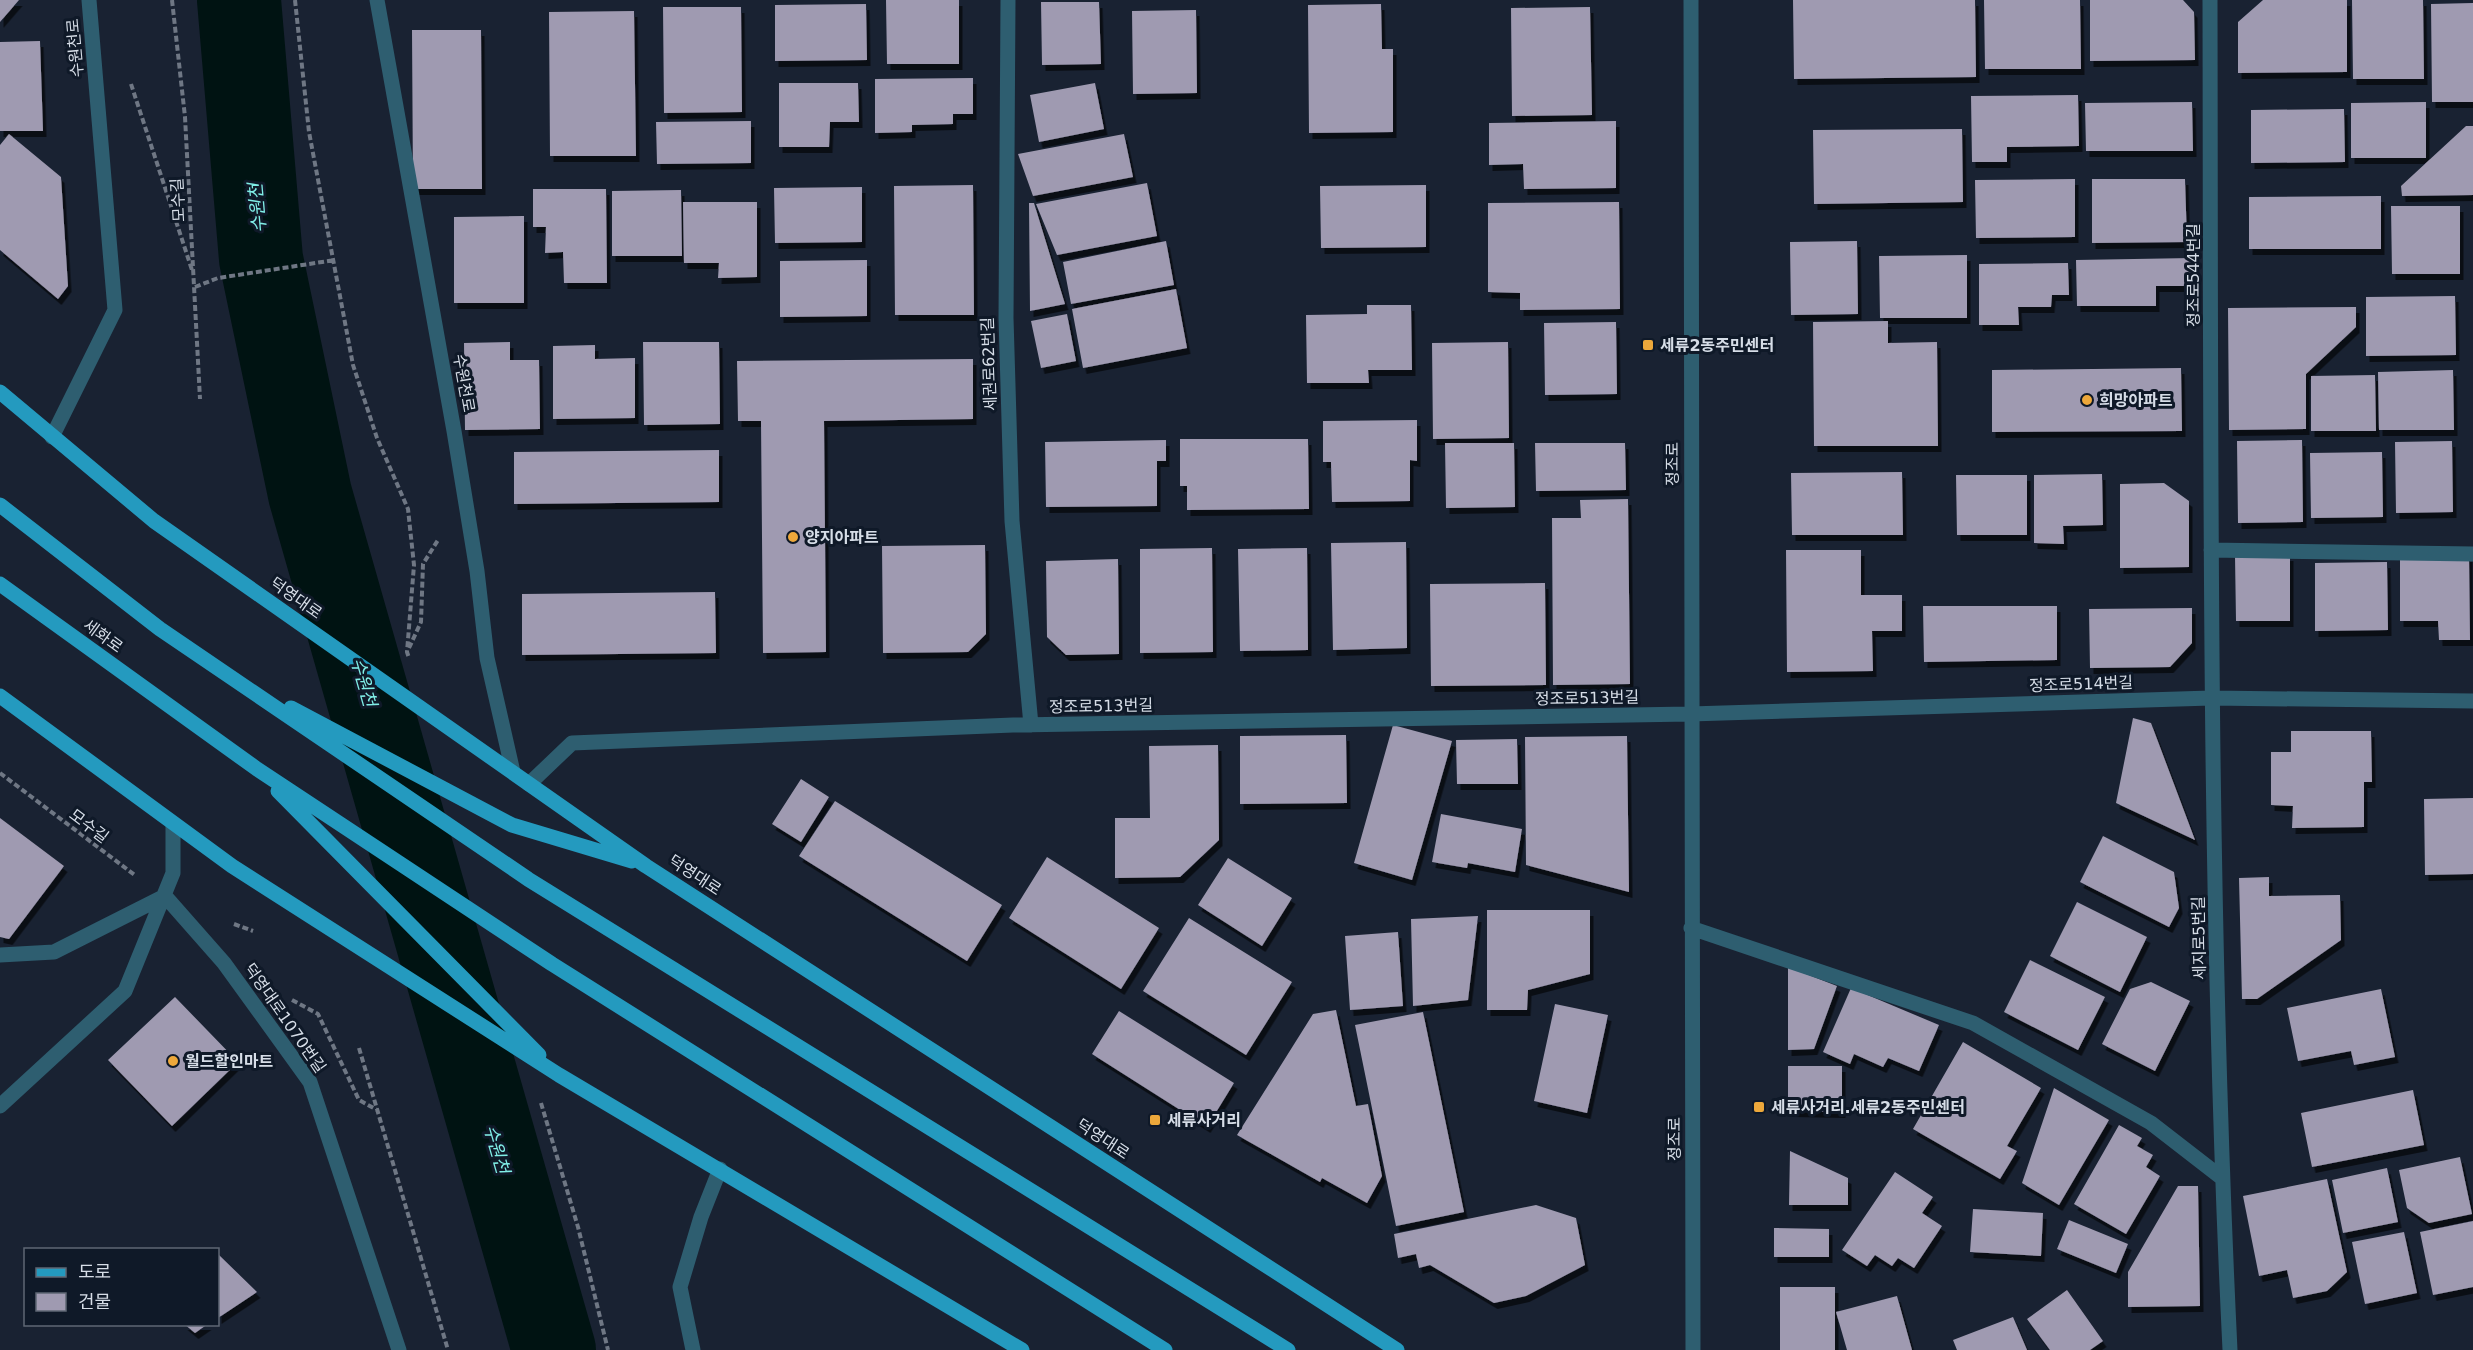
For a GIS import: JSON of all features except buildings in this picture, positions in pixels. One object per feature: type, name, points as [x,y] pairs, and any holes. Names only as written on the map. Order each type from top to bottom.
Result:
[{"type":"main road","name":"덕영대로","points":[[0,392],[154,521],[646,866],[1397,1350]]},
{"type":"main road","points":[[0,505],[160,628],[528,879],[1288,1350]]},
{"type":"main road","name":"세화로","points":[[0,584],[257,769]]},
{"type":"main road","points":[[225,673],[512,825],[646,866]]},
{"type":"main road","points":[[0,696],[232,866],[559,1075],[1022,1350]]},
{"type":"main road","points":[[257,769],[559,1075]]},
{"type":"main road","points":[[257,769],[552,964],[1165,1350]]},
{"type":"street","name":"수원천로","points":[[52,437],[115,310],[89,0]]},
{"type":"street","name":"수원천로","points":[[377,0],[468,514],[487,658],[513,772]]},
{"type":"street","name":"세권로62번길","points":[[1008,0],[1006,318],[1012,521],[1031,725]]},
{"type":"street","name":"정조로","points":[[1691,0],[1690,714],[1693,1350]]},
{"type":"street","name":"정조로544번길","points":[[2211,0],[2211,698]]},
{"type":"street","points":[[2211,550],[2473,554]]},
{"type":"street","name":"정조로514번길","points":[[1690,714],[2211,698],[2473,701]]},
{"type":"street","name":"세지로5번길","points":[[2211,698],[2222,1178],[2230,1350]]},
{"type":"street","name":"정조로513번길","points":[[529,784],[572,743],[1031,725],[1690,714]]},
{"type":"street","points":[[0,1106],[125,991],[173,873],[173,824]]},
{"type":"street","points":[[0,955],[54,952],[165,896]]},
{"type":"street","name":"덕영대로1070번길","points":[[165,896],[224,963],[310,1082],[399,1350]]},
{"type":"street","points":[[1692,928],[1973,1023],[2151,1123],[2222,1178]]},
{"type":"street","points":[[693,1350],[680,1287],[701,1217],[720,1169]]},
{"type":"path","name":"모수길","points":[[172,0],[185,117],[200,399]]},
{"type":"path","points":[[130,80],[195,277]]},
{"type":"path","points":[[195,287],[218,278],[335,260]]},
{"type":"path","points":[[407,652],[421,622],[423,564],[443,532],[468,514]]},
{"type":"path","name":"모수길","points":[[0,774],[165,896]]},
{"type":"path","points":[[359,1048],[448,1350]]},
{"type":"waterway","name":"수원천","points":[[239,0],[261,259],[310,494],[554,1350]]},
{"type":"place","name":"세류2동주민센터","points":[[1648,345]]},
{"type":"place","name":"희망아파트","points":[[2087,400]]},
{"type":"place","name":"양지아파트","points":[[793,537]]},
{"type":"place","name":"월드할인마트","points":[[173,1061]]},
{"type":"place","name":"세류사거리.세류2동주민센터","points":[[1759,1107]]},
{"type":"place","name":"세류사거리","points":[[1155,1120]]}]
